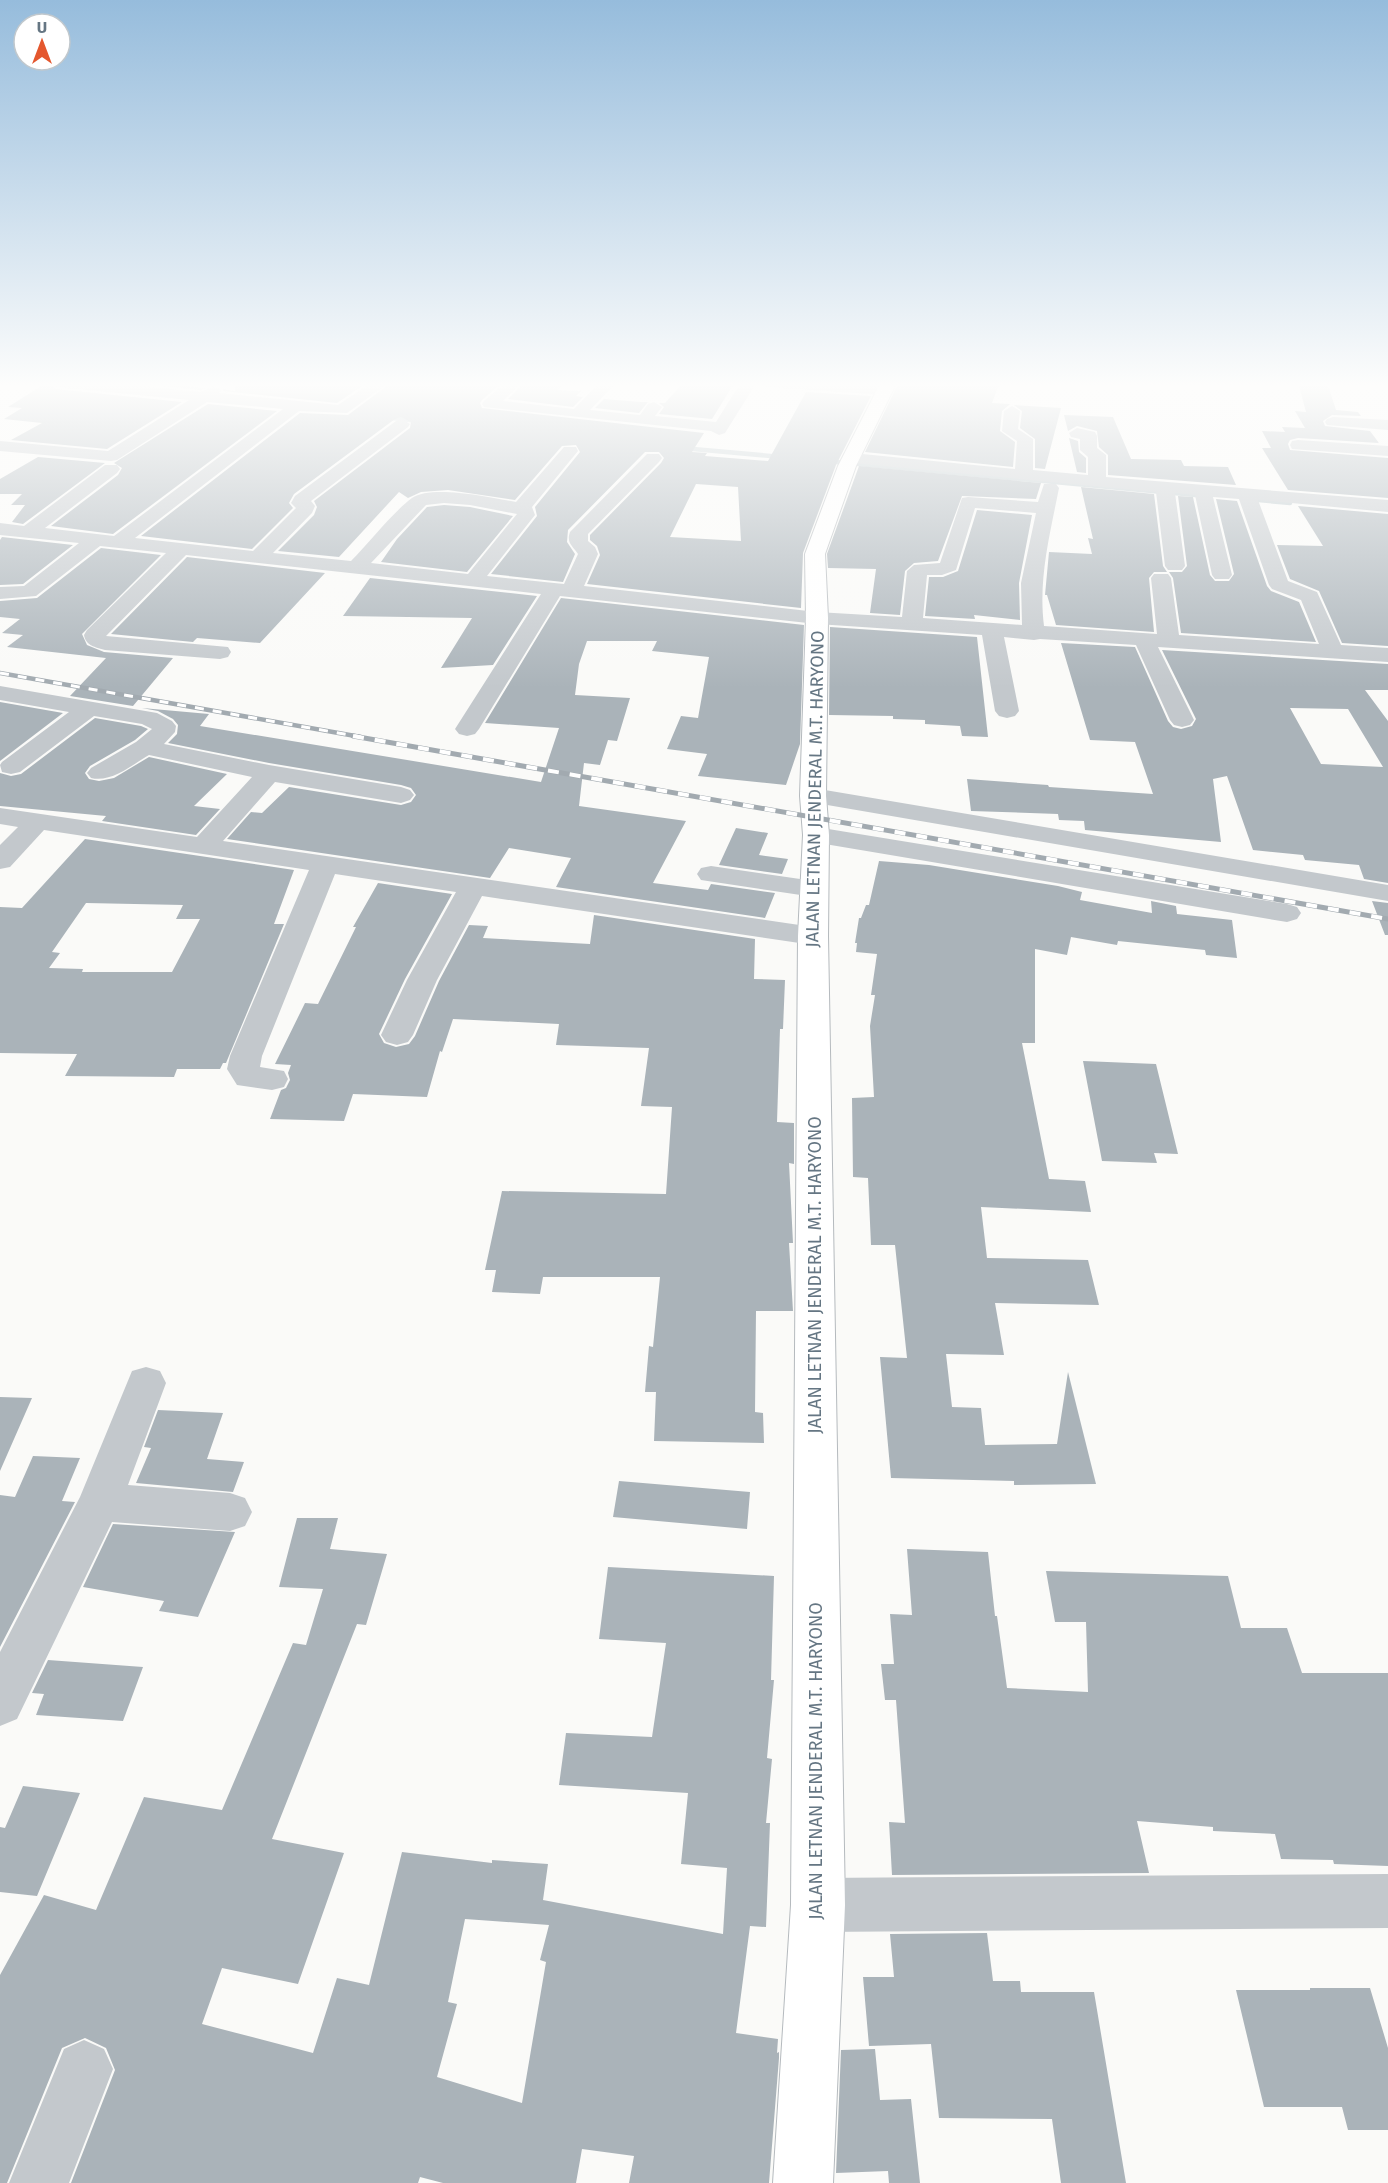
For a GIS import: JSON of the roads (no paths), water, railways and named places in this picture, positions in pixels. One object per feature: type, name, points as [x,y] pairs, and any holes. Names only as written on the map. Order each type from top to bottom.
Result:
[{"type":"main road","name":"JALAN LETNAN JENDERAL M.T. HARYONO","points":[[803,2183],[818,1905],[813,936],[816,835],[813,796],[817,618],[815,554],[841,484]]},
{"type":"street","points":[[28,532],[91,484]]},
{"type":"street","points":[[118,541],[191,484]]},
{"type":"street","points":[[257,558],[305,509],[306,506],[300,503],[301,500],[322,484]]},
{"type":"street","points":[[521,508],[542,484]]},
{"type":"street","points":[[467,729],[588,554],[588,551],[579,544],[577,538],[579,532],[627,484]]},
{"type":"street","points":[[1034,634],[1030,600],[1031,583],[1050,484]]},
{"type":"street","points":[[1111,484],[1204,496],[1388,506]]},
{"type":"street","points":[[1165,492],[1169,641]]},
{"type":"street","points":[[355,568],[420,501],[472,493],[526,511],[526,515],[474,579]]},
{"type":"street","points":[[1204,496],[1222,575]]},
{"type":"street","points":[[1248,499],[1278,585],[1310,596],[1333,652]]},
{"type":"street","points":[[912,625],[917,571],[922,568],[945,569],[950,566],[968,502],[1046,508]]},
{"type":"street","points":[[0,529],[817,618],[1034,634],[1388,655]]},
{"type":"street","points":[[0,593],[29,592],[96,539]]},
{"type":"street","points":[[181,549],[95,635],[96,640],[105,643],[220,652]]},
{"type":"street","points":[[992,631],[1007,711]]},
{"type":"street","points":[[1144,640],[1182,720]]},
{"type":"street","points":[[0,693],[149,718],[164,726],[158,739],[100,774]]},
{"type":"street","points":[[11,767],[89,708]]},
{"type":"street","points":[[145,747],[269,773],[401,795]]},
{"type":"street","points":[[203,847],[269,773]]},
{"type":"street","points":[[813,796],[1388,892]]},
{"type":"street","points":[[0,816],[813,936]]},
{"type":"street","points":[[0,861],[38,822]]},
{"type":"street","points":[[816,835],[1287,913]]},
{"type":"street","points":[[272,1079],[249,1077],[243,1070],[246,1056],[325,865]]},
{"type":"street","points":[[711,874],[814,889]]},
{"type":"street","points":[[397,1035],[422,980],[473,886]]},
{"type":"street","points":[[0,1702],[100,1502],[146,1383]]},
{"type":"street","points":[[100,1502],[230,1512]]},
{"type":"street","points":[[818,1905],[1388,1900]]},
{"type":"street","points":[[39,2183],[84,2069]]},
{"type":"waterway","points":[[1074,484],[1206,496]]},
{"type":"waterway","points":[[1247,499],[1290,503]]},
{"type":"railway","points":[[0,673],[361,737]]},
{"type":"railway","points":[[353,736],[1388,919]]}]
